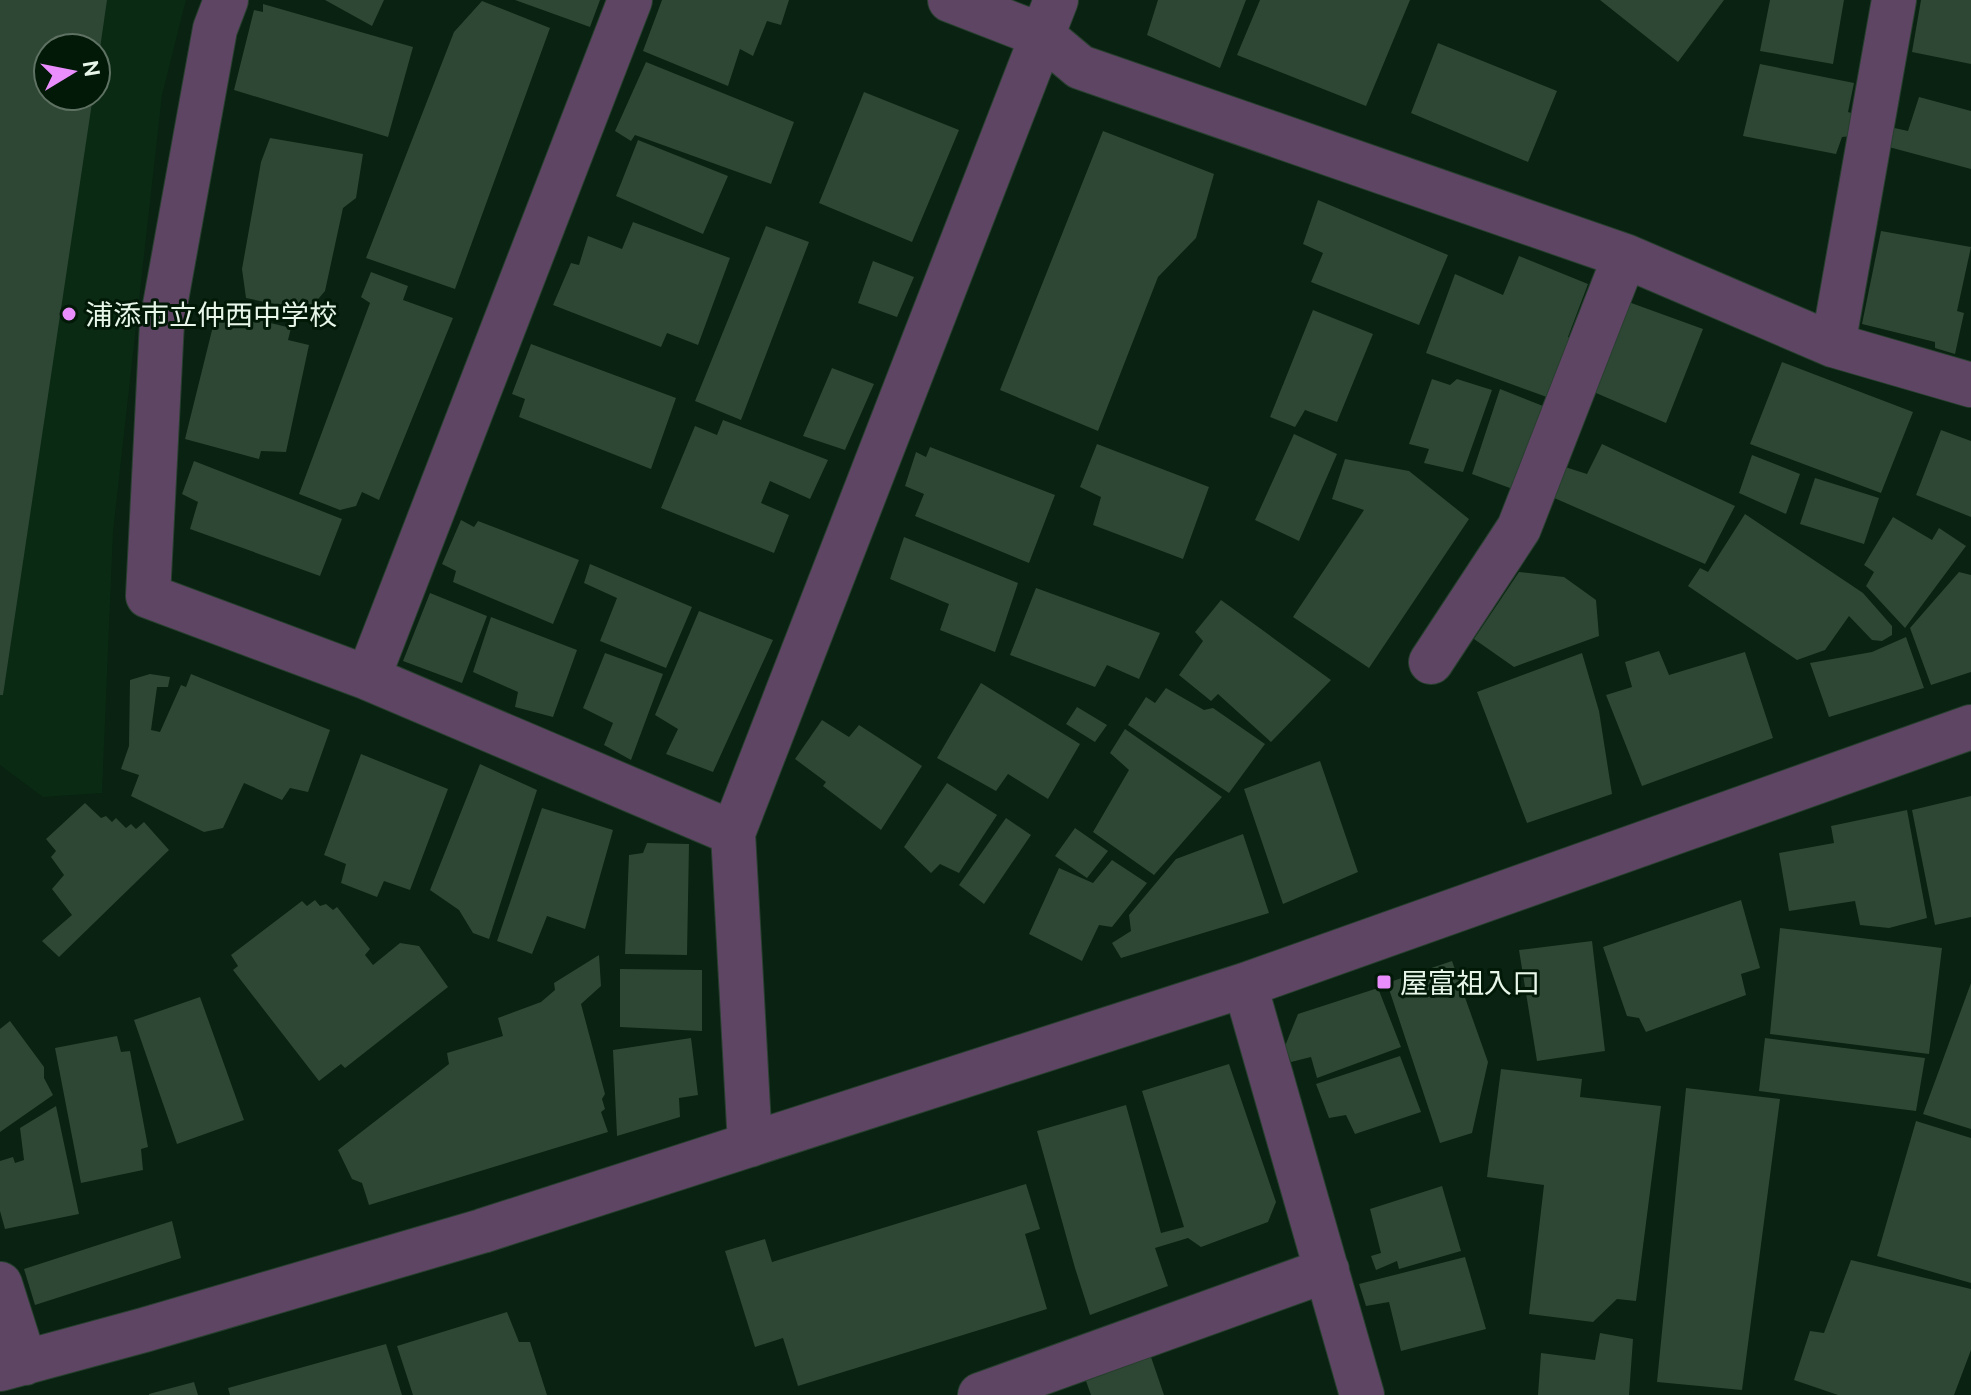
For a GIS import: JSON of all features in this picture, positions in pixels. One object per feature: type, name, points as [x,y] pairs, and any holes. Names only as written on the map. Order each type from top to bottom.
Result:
[{"type":"street","points":[[226,0],[215,29],[162,322],[148,596],[368,678],[733,833]]},
{"type":"street","points":[[368,678],[630,0]]},
{"type":"street","points":[[950,0],[1050,18],[1080,67],[1625,256],[1833,345],[1971,385]]},
{"type":"street","points":[[1833,345],[1894,0]]},
{"type":"street","points":[[750,1145],[733,833],[1050,18]]},
{"type":"street","points":[[1431,662],[1519,528],[1625,256]]},
{"type":"street","points":[[0,1284],[12,1366],[482,1231],[1245,985],[1971,727]]},
{"type":"street","points":[[1245,985],[1362,1395]]},
{"type":"street","points":[[980,1395],[1327,1270]]},
{"type":"shaded area","name":"浦添市立仲西中学校","points":[[0,0],[186,0],[162,95],[113,532],[102,793],[43,797],[0,765]]},
{"type":"building","points":[[0,0],[107,0],[102,32],[32,32],[32,112],[91,112],[3,695],[0,695]]},
{"type":"building","points":[[325,0],[384,0],[372,26]]},
{"type":"building","points":[[515,0],[600,0],[590,27]]},
{"type":"building","points":[[662,0],[789,0],[781,25],[767,21],[753,56],[740,49],[728,86],[643,51]]},
{"type":"building","points":[[1158,0],[1246,0],[1220,68],[1147,35]]},
{"type":"building","points":[[1260,0],[1410,0],[1366,106],[1237,55]]},
{"type":"building","points":[[1600,0],[1724,0],[1678,62]]},
{"type":"building","points":[[1770,0],[1844,0],[1833,64],[1760,51]]},
{"type":"building","points":[[1921,0],[1971,0],[1971,64],[1912,52]]},
{"type":"building","points":[[482,1],[550,28],[455,289],[366,258],[454,32]]},
{"type":"building","points":[[263,4],[413,47],[388,137],[234,90],[254,10],[263,12]]},
{"type":"building","points":[[1438,43],[1557,91],[1528,162],[1411,113]]},
{"type":"building","points":[[646,62],[794,122],[771,184],[635,135],[631,141],[615,131]]},
{"type":"building","points":[[1760,64],[1854,83],[1848,112],[1858,115],[1853,136],[1842,137],[1836,154],[1743,136]]},
{"type":"building","points":[[864,92],[959,130],[912,242],[819,203]]},
{"type":"building","points":[[1919,97],[1971,111],[1971,169],[1885,146],[1890,127],[1908,131]]},
{"type":"building","points":[[1103,131],[1214,174],[1196,238],[1158,277],[1098,431],[1000,390]]},
{"type":"building","points":[[270,138],[363,154],[356,198],[343,208],[325,291],[308,311],[246,298],[242,269],[261,162]]},
{"type":"building","points":[[638,140],[728,176],[703,234],[616,196]]},
{"type":"building","points":[[1318,200],[1448,255],[1419,325],[1311,282],[1323,253],[1303,244]]},
{"type":"building","points":[[633,222],[730,258],[698,345],[667,333],[661,347],[553,305],[571,263],[579,265],[588,236],[622,249]]},
{"type":"building","points":[[766,226],[809,242],[741,420],[695,401]]},
{"type":"building","points":[[1881,231],[1971,247],[1957,311],[1964,313],[1955,354],[1935,348],[1935,342],[1862,324]]},
{"type":"building","points":[[1519,256],[1588,284],[1568,337],[1574,340],[1555,400],[1426,353],[1455,274],[1503,295]]},
{"type":"building","points":[[873,261],[914,277],[897,317],[858,303]]},
{"type":"building","points":[[371,272],[408,286],[403,300],[453,318],[379,500],[362,492],[356,506],[340,510],[299,494],[370,303],[361,297]]},
{"type":"building","points":[[1623,300],[1703,329],[1666,423],[1589,390]]},
{"type":"building","points":[[217,310],[291,328],[288,340],[309,345],[286,452],[261,451],[259,459],[185,439]]},
{"type":"building","points":[[1313,310],[1373,334],[1337,422],[1305,410],[1295,427],[1270,417]]},
{"type":"building","points":[[531,344],[676,398],[651,469],[519,417],[525,399],[512,394]]},
{"type":"building","points":[[1782,362],[1913,412],[1881,493],[1750,444]]},
{"type":"building","points":[[832,368],[874,384],[845,450],[803,436]]},
{"type":"building","points":[[1432,379],[1450,385],[1457,379],[1492,390],[1463,472],[1424,463],[1429,449],[1409,444]]},
{"type":"building","points":[[1500,389],[1548,408],[1518,491],[1472,474]]},
{"type":"building","points":[[723,420],[828,460],[810,499],[770,481],[761,503],[789,515],[774,553],[661,508],[695,426],[717,435]]},
{"type":"building","points":[[1941,430],[1971,441],[1971,517],[1916,495]]},
{"type":"building","points":[[1294,434],[1337,454],[1299,541],[1255,520]]},
{"type":"building","points":[[1097,444],[1209,487],[1183,559],[1093,525],[1101,497],[1080,487]]},
{"type":"building","points":[[1602,444],[1735,506],[1705,564],[1552,497],[1562,466],[1587,474]]},
{"type":"building","points":[[930,447],[1055,495],[1029,563],[915,516],[924,494],[905,486],[916,452],[926,457]]},
{"type":"building","points":[[1752,455],[1800,474],[1786,514],[1739,493]]},
{"type":"building","points":[[1345,459],[1409,471],[1469,519],[1369,668],[1293,617],[1364,510],[1332,499]]},
{"type":"building","points":[[194,461],[342,519],[320,576],[190,529],[198,502],[182,494]]},
{"type":"building","points":[[1815,478],[1879,498],[1864,544],[1800,524]]},
{"type":"building","points":[[1745,514],[1863,593],[1892,626],[1892,635],[1882,641],[1872,640],[1849,616],[1825,650],[1797,660],[1688,586],[1700,568],[1708,572]]},
{"type":"building","points":[[1893,517],[1932,540],[1939,528],[1966,546],[1905,628],[1866,586],[1874,572],[1864,565]]},
{"type":"building","points":[[461,520],[474,527],[478,521],[579,560],[553,624],[453,582],[456,571],[442,564]]},
{"type":"building","points":[[904,537],[1018,583],[995,652],[940,630],[949,604],[890,579]]},
{"type":"building","points":[[590,564],[692,607],[666,668],[600,641],[617,598],[584,583]]},
{"type":"building","points":[[1519,572],[1564,577],[1596,600],[1599,636],[1514,667],[1474,639]]},
{"type":"building","points":[[1959,572],[1971,575],[1971,672],[1931,685],[1910,628]]},
{"type":"building","points":[[1036,588],[1160,633],[1139,679],[1107,665],[1095,687],[1010,655]]},
{"type":"building","points":[[430,593],[487,616],[462,683],[403,661]]},
{"type":"building","points":[[1221,600],[1331,680],[1271,742],[1218,694],[1211,701],[1179,675],[1203,641],[1195,632]]},
{"type":"building","points":[[699,611],[773,640],[713,772],[666,754],[678,729],[655,715]]},
{"type":"building","points":[[491,617],[577,650],[553,717],[515,707],[518,692],[473,672]]},
{"type":"building","points":[[1906,637],[1924,688],[1829,717],[1810,663],[1872,652]]},
{"type":"building","points":[[1659,651],[1669,675],[1745,652],[1773,738],[1642,786],[1606,695],[1632,687],[1625,662]]},
{"type":"building","points":[[605,653],[663,674],[631,760],[604,745],[613,723],[583,708]]},
{"type":"building","points":[[1582,653],[1599,711],[1612,794],[1527,823],[1477,692]]},
{"type":"building","points":[[150,674],[170,677],[168,687],[157,687],[151,730],[160,732],[181,685],[186,687],[191,674],[330,730],[308,792],[290,788],[282,800],[244,783],[223,828],[204,832],[131,796],[139,775],[121,769],[129,746],[130,680]]},
{"type":"building","points":[[981,683],[1080,744],[1048,799],[1008,774],[996,791],[937,758]]},
{"type":"building","points":[[1166,688],[1204,710],[1213,708],[1265,744],[1229,793],[1128,725],[1146,697],[1155,703]]},
{"type":"building","points":[[1077,707],[1107,725],[1095,742],[1066,724]]},
{"type":"building","points":[[822,720],[849,737],[859,725],[922,766],[881,830],[823,786],[826,782],[795,759]]},
{"type":"building","points":[[1125,729],[1222,797],[1154,875],[1093,832],[1129,770],[1110,753]]},
{"type":"building","points":[[361,754],[448,789],[410,890],[384,881],[377,897],[341,883],[346,864],[324,855]]},
{"type":"building","points":[[1320,761],[1358,872],[1283,904],[1244,789]]},
{"type":"building","points":[[480,764],[537,790],[489,939],[473,933],[459,910],[430,890]]},
{"type":"building","points":[[947,783],[997,815],[959,873],[940,864],[931,873],[904,847]]},
{"type":"building","points":[[1971,796],[1971,917],[1935,925],[1912,810]]},
{"type":"building","points":[[85,803],[101,818],[106,816],[112,822],[116,818],[126,828],[131,824],[136,829],[144,822],[169,850],[59,957],[42,941],[72,915],[52,889],[64,875],[51,857],[56,851],[46,839]]},
{"type":"building","points":[[542,808],[613,830],[585,929],[547,916],[532,954],[497,941]]},
{"type":"building","points":[[1907,810],[1927,918],[1889,928],[1860,925],[1855,901],[1789,911],[1779,853],[1834,843],[1831,826]]},
{"type":"building","points":[[1006,818],[1031,835],[984,904],[959,885]]},
{"type":"building","points":[[1075,828],[1108,851],[1087,878],[1055,856]]},
{"type":"building","points":[[1243,834],[1269,913],[1121,958],[1112,943],[1131,931],[1129,915],[1176,859]]},
{"type":"building","points":[[647,843],[689,844],[687,955],[625,954],[629,855],[643,853]]},
{"type":"building","points":[[1112,860],[1147,883],[1112,927],[1099,925],[1082,961],[1029,934],[1059,868],[1093,883]]},
{"type":"building","points":[[315,900],[320,906],[326,904],[333,910],[337,907],[370,949],[365,955],[373,965],[400,943],[419,946],[448,987],[345,1068],[341,1064],[319,1081],[233,970],[238,966],[231,955],[302,901],[307,906]]},
{"type":"building","points":[[1741,900],[1760,968],[1741,974],[1746,995],[1646,1032],[1639,1018],[1627,1016],[1603,947]]},
{"type":"building","points":[[1780,928],[1942,948],[1929,1054],[1770,1034]]},
{"type":"building","points":[[1592,941],[1605,1051],[1537,1061],[1519,950]]},
{"type":"building","points":[[599,955],[601,986],[581,1004],[605,1094],[602,1099],[605,1109],[601,1112],[608,1132],[369,1205],[362,1183],[352,1179],[338,1150],[449,1064],[447,1053],[503,1036],[498,1018],[541,1002],[555,990],[554,983]]},
{"type":"building","points":[[1452,961],[1488,1062],[1472,1133],[1440,1143],[1387,983]]},
{"type":"building","points":[[620,969],[702,970],[702,1031],[620,1027]]},
{"type":"building","points":[[1971,983],[1971,1129],[1923,1114]]},
{"type":"building","points":[[1378,988],[1401,1047],[1317,1078],[1311,1057],[1291,1062],[1285,1046],[1298,1014]]},
{"type":"building","points":[[200,997],[244,1120],[177,1144],[134,1020]]},
{"type":"building","points":[[10,1021],[44,1067],[44,1078],[53,1095],[0,1132],[0,1029]]},
{"type":"building","points":[[117,1036],[121,1052],[130,1051],[148,1147],[141,1149],[143,1170],[81,1183],[55,1048]]},
{"type":"building","points":[[691,1038],[698,1095],[679,1098],[680,1117],[617,1136],[613,1050]]},
{"type":"building","points":[[1765,1038],[1925,1058],[1916,1111],[1759,1091]]},
{"type":"building","points":[[1400,1056],[1421,1112],[1355,1134],[1346,1115],[1329,1118],[1316,1084]]},
{"type":"building","points":[[1229,1064],[1276,1202],[1268,1222],[1201,1247],[1188,1238],[1155,1248],[1168,1286],[1090,1315],[1037,1131],[1126,1105],[1161,1233],[1184,1227],[1142,1091]]},
{"type":"building","points":[[1501,1069],[1582,1079],[1580,1097],[1661,1106],[1636,1301],[1617,1299],[1593,1322],[1529,1314],[1544,1185],[1487,1177]]},
{"type":"building","points":[[1686,1088],[1780,1099],[1742,1390],[1657,1382]]},
{"type":"building","points":[[56,1106],[79,1214],[5,1229],[0,1211],[0,1161],[13,1157],[15,1163],[24,1160],[20,1128]]},
{"type":"building","points":[[1916,1121],[1971,1138],[1971,1283],[1877,1256]]},
{"type":"building","points":[[1026,1184],[1040,1229],[1025,1234],[1047,1309],[798,1386],[783,1338],[755,1347],[725,1251],[765,1239],[772,1262]]},
{"type":"building","points":[[1442,1186],[1461,1251],[1399,1269],[1397,1261],[1376,1270],[1371,1256],[1381,1253],[1370,1209]]},
{"type":"building","points":[[172,1221],[181,1258],[35,1305],[24,1269]]},
{"type":"building","points":[[1465,1257],[1486,1329],[1401,1351],[1389,1302],[1366,1306],[1359,1284]]},
{"type":"building","points":[[1851,1260],[1971,1289],[1971,1350],[1954,1395],[1838,1395],[1794,1380],[1810,1331],[1824,1333]]},
{"type":"building","points":[[507,1312],[519,1342],[530,1342],[547,1395],[413,1395],[397,1346]]},
{"type":"building","points":[[1600,1333],[1633,1339],[1629,1395],[1538,1395],[1541,1353],[1595,1360]]},
{"type":"building","points":[[386,1344],[402,1395],[230,1395],[228,1388]]},
{"type":"building","points":[[1151,1357],[1164,1395],[1091,1395],[1086,1381]]},
{"type":"building","points":[[194,1382],[198,1395],[149,1395],[149,1394]]},
{"type":"place","name":"浦添市立仲西中学校","points":[[69,314]]},
{"type":"place","name":"屋富祖入口","points":[[1384,982]]}]
